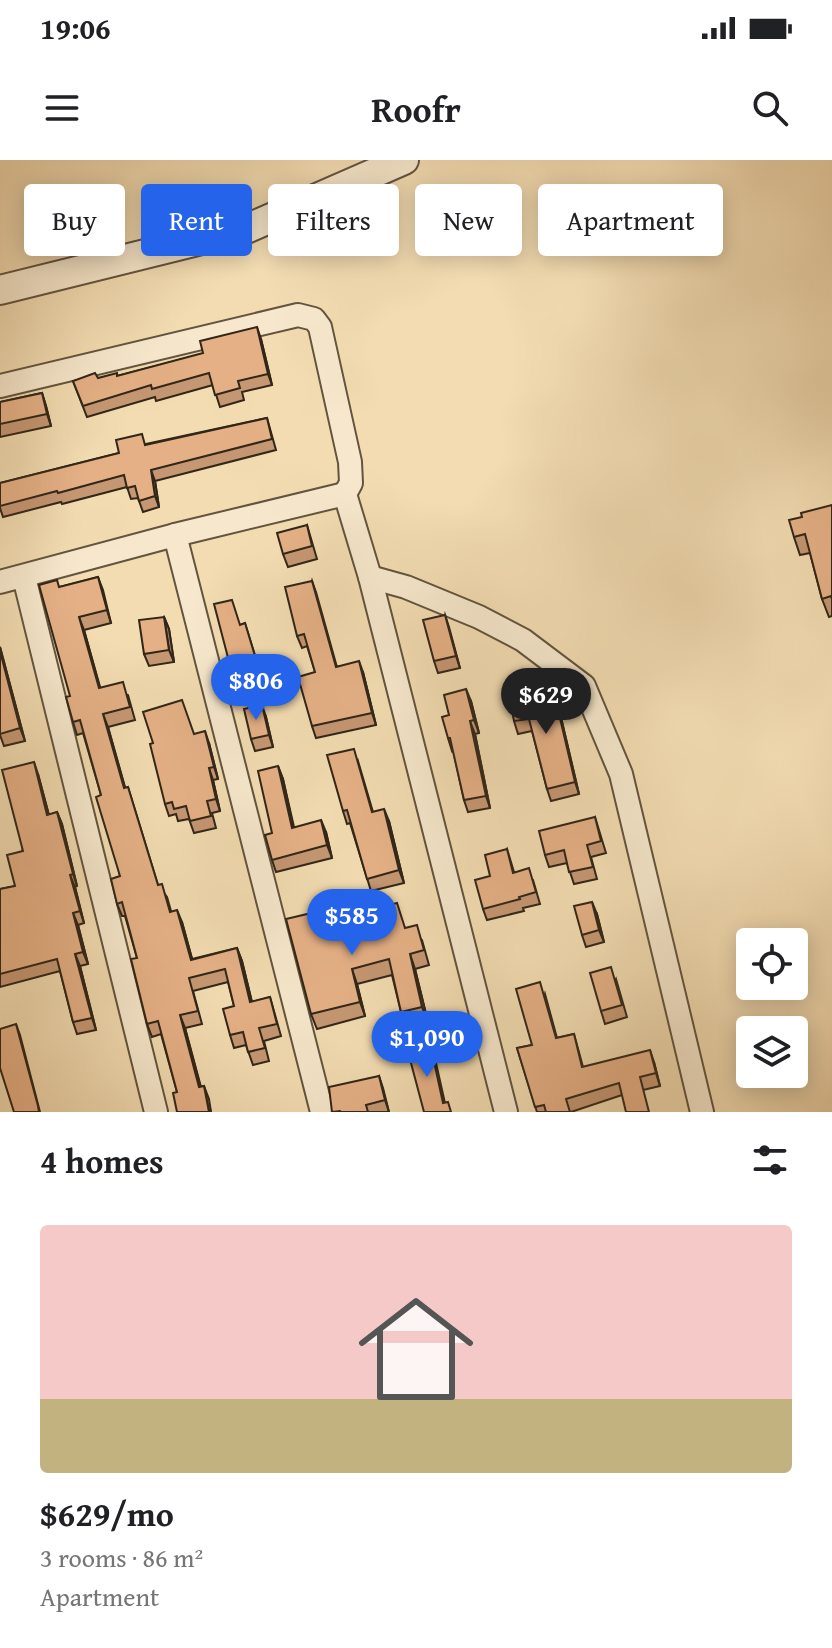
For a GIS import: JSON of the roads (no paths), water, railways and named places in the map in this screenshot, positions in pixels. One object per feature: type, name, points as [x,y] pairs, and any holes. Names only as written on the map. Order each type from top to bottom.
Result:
[{"type":"street","points":[[0,290],[246,229],[404,160]]},
{"type":"street","points":[[0,386],[298,315],[314,319],[320,327],[352,475],[345,494],[370,577],[506,1112]]},
{"type":"street","points":[[0,582],[345,494]]},
{"type":"street","points":[[175,535],[322,1112]]},
{"type":"street","points":[[24,577],[156,1112]]},
{"type":"street","points":[[370,577],[406,587],[479,617],[523,640],[584,686],[621,774],[702,1112]]}]
